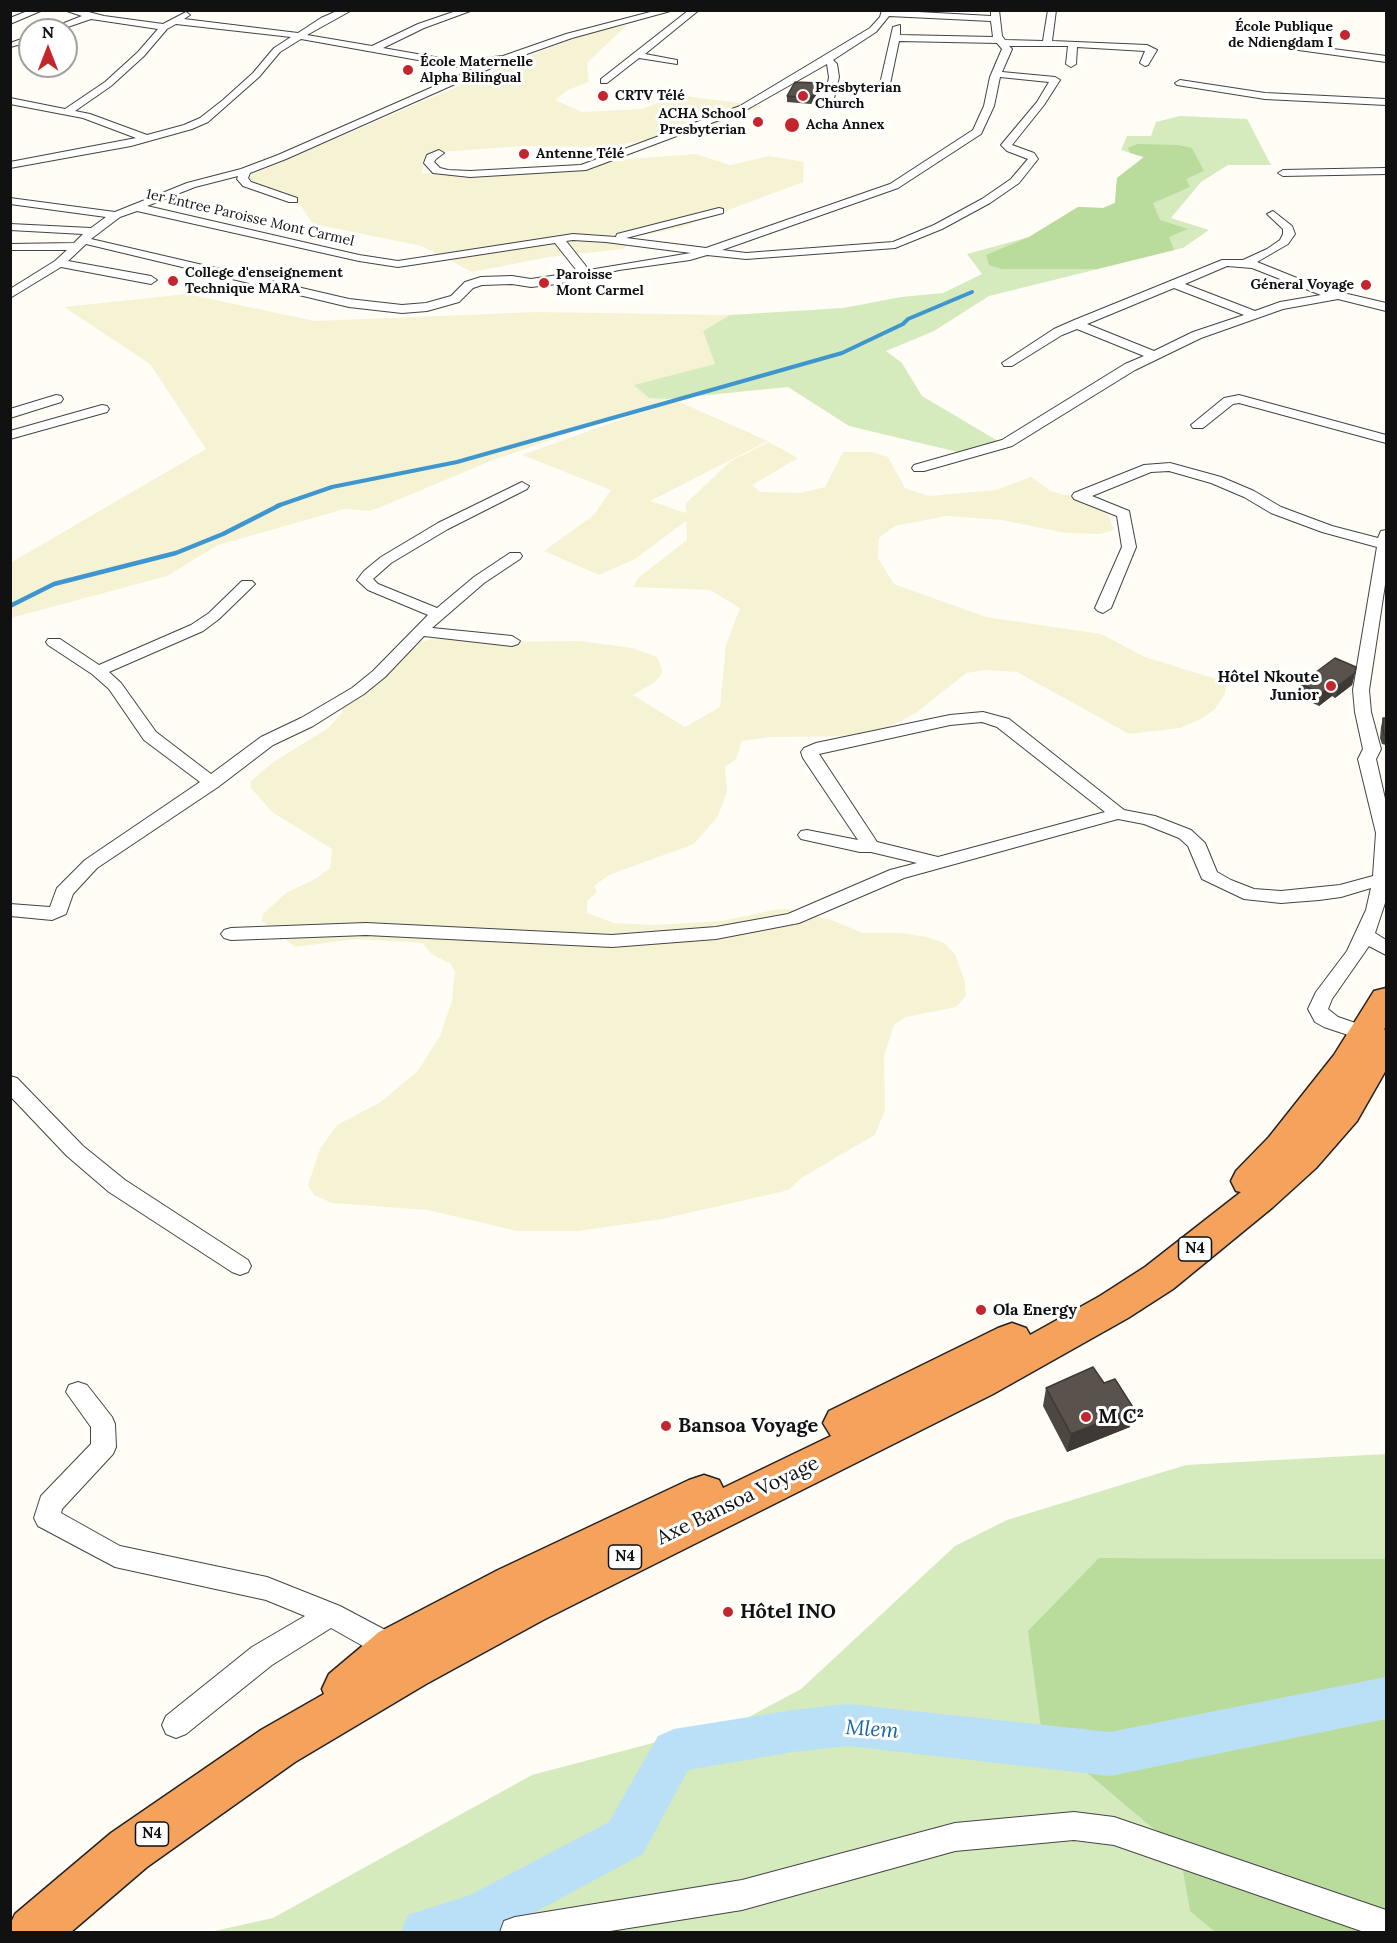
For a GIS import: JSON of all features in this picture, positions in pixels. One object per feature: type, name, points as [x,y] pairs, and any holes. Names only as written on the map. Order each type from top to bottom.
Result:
[{"type":"highway","name":"N4","points":[[1368,1052],[1386,999]]},
{"type":"highway","name":"Axe Bansoa Voyage","points":[[33,1932],[129,1850],[402,1658],[527,1606],[713,1501],[971,1373],[1107,1300],[1159,1278],[1260,1197],[1303,1159],[1344,1112],[1368,1052]]},
{"type":"street","points":[[10,21],[39,10]]},
{"type":"street","points":[[69,10],[126,23],[164,27]]},
{"type":"street","points":[[67,112],[108,84],[141,54],[164,27],[196,10]]},
{"type":"street","points":[[10,165],[147,139],[172,133],[204,120],[256,75],[277,50],[324,20],[348,10]]},
{"type":"street","points":[[375,48],[421,26],[469,10]]},
{"type":"street","points":[[10,295],[59,263],[93,231],[116,215],[200,183],[245,171],[504,59],[569,36],[670,10]]},
{"type":"street","points":[[604,81],[695,10]]},
{"type":"street","points":[[1047,44],[1052,10]]},
{"type":"street","points":[[885,84],[885,74],[896,38],[890,13]]},
{"type":"street","points":[[10,247],[80,243],[372,308],[402,309],[427,307],[455,299],[469,285],[481,281],[512,280],[531,283],[681,259],[867,197],[909,178],[977,132],[984,122],[993,96],[996,74],[1006,52],[998,36],[996,15],[890,13],[873,30],[743,108],[582,168],[457,174],[433,168],[429,163],[431,157],[439,153]]},
{"type":"street","points":[[78,20],[90,16]]},
{"type":"street","points":[[174,21],[223,24],[300,35],[375,48],[414,58],[457,64],[504,59]]},
{"type":"street","points":[[896,38],[1150,49],[1152,50],[1145,63]]},
{"type":"street","points":[[13,45],[18,43]]},
{"type":"street","points":[[1265,43],[1386,59]]},
{"type":"street","points":[[1071,64],[1073,44]]},
{"type":"street","points":[[638,55],[674,62]]},
{"type":"street","points":[[828,59],[832,64],[834,77],[829,105]]},
{"type":"street","points":[[606,239],[705,252],[758,256],[895,244],[938,227],[986,201],[1015,181],[1033,159],[1030,155],[1008,148],[1006,145],[1030,118],[1055,81],[996,74]]},
{"type":"street","points":[[1180,83],[1257,95],[1386,100],[1386,115]]},
{"type":"street","points":[[10,101],[106,122],[147,139]]},
{"type":"street","points":[[245,171],[242,179],[248,184],[293,200]]},
{"type":"street","points":[[1283,173],[1386,171]]},
{"type":"street","points":[[10,201],[116,215]]},
{"type":"street","name":"1er Entree Paroisse Mont Carmel","points":[[136,207],[386,263],[410,264],[498,247],[573,237],[606,239]]},
{"type":"street","points":[[606,239],[718,211]]},
{"type":"street","points":[[1246,263],[1284,242],[1289,234],[1288,228],[1272,214]]},
{"type":"street","points":[[10,227],[93,231]]},
{"type":"street","points":[[558,239],[586,274]]},
{"type":"street","points":[[1008,363],[1035,345],[1076,324],[1226,262],[1246,263],[1336,296],[1386,308]]},
{"type":"street","points":[[59,263],[151,280]]},
{"type":"street","points":[[1175,284],[1253,314]]},
{"type":"street","points":[[919,468],[1013,440],[1035,424],[1153,356],[1197,335],[1253,314],[1297,302],[1336,296]]},
{"type":"street","points":[[1076,324],[1153,356]]},
{"type":"street","points":[[10,414],[56,399]]},
{"type":"street","points":[[1198,425],[1229,401],[1239,399],[1386,439]]},
{"type":"street","points":[[10,435],[102,409]]},
{"type":"street","points":[[1103,608],[1129,547],[1124,514],[1079,496],[1155,466],[1170,467],[1205,476],[1249,494],[1276,510],[1327,529],[1385,539],[1361,690],[1379,754],[1368,759],[1385,833],[1382,879],[1375,910],[1365,935],[1356,953],[1323,997],[1318,1009],[1323,1017],[1368,1052]]},
{"type":"street","points":[[439,614],[373,587],[365,580],[386,560],[443,526],[522,486]]},
{"type":"street","points":[[10,910],[52,914],[59,910],[64,892],[91,864],[212,783],[267,741],[307,722],[358,691],[387,666],[439,614],[479,580],[515,556]]},
{"type":"street","points":[[98,671],[197,628],[214,616],[247,584]]},
{"type":"street","points":[[420,631],[512,641]]},
{"type":"street","points":[[54,642],[98,671],[115,686],[150,736],[212,783]]},
{"type":"street","points":[[872,846],[810,752],[816,748],[950,720],[982,717],[1003,723],[1023,741],[1094,792],[1118,814]]},
{"type":"street","points":[[231,934],[366,929],[612,941],[716,933],[792,919],[868,885],[937,863],[1118,814],[1149,820],[1185,834],[1196,843],[1209,875],[1251,895],[1281,897],[1318,894],[1341,891],[1382,879]]},
{"type":"street","points":[[807,835],[860,846],[872,846],[937,863]]},
{"type":"street","points":[[1365,935],[1386,949]]},
{"type":"street","points":[[10,1083],[75,1150],[117,1186],[240,1266]]},
{"type":"street","points":[[78,1392],[103,1425],[104,1447],[50,1504],[47,1518],[115,1556],[267,1589],[331,1614],[402,1658]]},
{"type":"street","points":[[176,1725],[262,1656],[331,1614]]},
{"type":"street","points":[[515,1932],[742,1894],[955,1837],[1074,1826],[1114,1831],[1386,1925]]},
{"type":"shaded area","points":[[627,25],[587,63],[589,82],[568,90],[555,100],[582,112],[642,109],[677,95],[763,106],[699,131],[606,147],[523,146],[441,152],[425,157],[422,173],[465,174],[545,169],[578,163],[696,154],[730,165],[770,156],[804,162],[803,182],[680,228],[628,238],[624,249],[549,257],[472,272],[422,246],[313,224],[301,206],[244,178],[524,58],[590,32]]},
{"type":"shaded area","points":[[187,294],[315,321],[537,312],[730,315],[703,331],[715,364],[635,385],[649,397],[668,399],[493,460],[371,511],[345,509],[218,545],[167,576],[11,618],[10,563],[206,449],[150,364],[64,307]]},
{"type":"shaded area","points":[[675,400],[768,441],[650,501],[686,513],[686,503],[731,461],[769,442],[798,458],[752,485],[760,492],[800,493],[825,487],[843,452],[871,452],[888,457],[905,488],[929,496],[996,490],[1031,477],[1051,491],[1079,499],[1107,512],[1114,530],[1100,534],[1065,533],[1002,520],[946,516],[895,526],[879,538],[878,558],[894,584],[986,617],[1101,634],[1145,657],[1226,682],[1225,694],[1215,709],[1203,718],[1180,728],[1129,734],[1017,672],[985,670],[966,673],[916,713],[871,736],[770,737],[742,741],[736,759],[725,767],[727,792],[718,816],[694,844],[609,875],[594,886],[597,892],[587,901],[587,913],[614,923],[655,925],[722,921],[787,909],[832,920],[863,933],[900,933],[927,937],[944,943],[955,954],[965,982],[966,996],[956,1007],[906,1017],[894,1025],[884,1056],[885,1110],[875,1135],[801,1178],[789,1190],[662,1219],[578,1231],[517,1231],[428,1210],[332,1203],[314,1195],[308,1185],[320,1149],[337,1125],[379,1103],[417,1072],[440,1036],[452,1001],[455,972],[451,964],[433,955],[422,943],[356,939],[295,947],[262,921],[263,914],[286,893],[317,878],[330,868],[332,849],[272,812],[250,787],[251,781],[272,763],[328,728],[342,713],[347,695],[374,672],[392,649],[433,639],[496,642],[579,641],[632,648],[657,657],[662,669],[661,675],[655,682],[633,695],[685,727],[720,707],[726,645],[740,608],[710,590],[633,587],[638,578],[687,540],[686,521],[635,559],[599,575],[544,551],[594,515],[611,490],[522,455]]},
{"type":"green space","points":[[1180,116],[1247,119],[1271,165],[1228,165],[1201,182],[1171,218],[1209,230],[1183,248],[989,296],[934,331],[886,351],[902,363],[922,396],[1003,444],[966,454],[849,426],[788,387],[668,399],[649,398],[634,385],[715,364],[703,331],[730,315],[843,308],[901,297],[943,293],[982,274],[967,254],[1029,237],[1078,207],[1103,208],[1115,203],[1117,178],[1144,157],[1121,150],[1127,136],[1151,136],[1156,122]]},
{"type":"green space","points":[[1137,144],[1179,145],[1192,148],[1204,171],[1186,179],[1190,187],[1153,203],[1160,220],[1188,229],[1169,237],[1174,250],[1097,269],[1002,269],[989,265],[986,255],[1029,237],[1078,207],[1103,208],[1115,203],[1117,178],[1144,157],[1130,153],[1128,148]]},
{"type":"green space","points":[[1386,1454],[1386,1559],[1099,1558],[1179,1850],[1190,1910],[1215,1932],[210,1932],[273,1918],[532,1775],[747,1718],[801,1689],[955,1546],[1007,1520],[1186,1465]]},
{"type":"green space","points":[[1099,1558],[1386,1559],[1386,1932],[1215,1932],[1190,1911],[1179,1850],[1042,1735],[1028,1631]]},
{"type":"building","points":[[795,82],[819,83],[811,98],[787,96]]},
{"type":"building","points":[[1335,658],[1356,667],[1355,673],[1339,685],[1335,683],[1322,693],[1300,684]]},
{"type":"building","points":[[1383,718],[1386,718],[1386,736],[1383,729]]},
{"type":"building","points":[[1093,1367],[1104,1383],[1115,1379],[1134,1409],[1071,1434],[1046,1388]]},
{"type":"waterway","points":[[277,506],[332,487],[457,462],[842,353],[903,324],[908,319],[972,292]]},
{"type":"waterway","points":[[10,606],[54,584],[176,553],[223,534],[280,505]]},
{"type":"waterway","name":"Mlem","points":[[425,1932],[478,1917],[626,1838],[674,1751],[793,1731],[848,1725],[1110,1754],[1386,1698]]},
{"type":"place","name":"École Publique de Ndiengdam I","points":[[1345,35]]},
{"type":"place","name":"École Maternelle Alpha Bilingual","points":[[408,70]]},
{"type":"place","name":"CRTV Télé","points":[[603,96]]},
{"type":"place","name":"Presbyterian Church","points":[[803,96]]},
{"type":"place","name":"ACHA School Presbyterian","points":[[758,122]]},
{"type":"place","name":"Acha Annex","points":[[792,125]]},
{"type":"place","name":"Antenne Télé","points":[[524,154]]},
{"type":"place","name":"College d'enseignement Technique MARA","points":[[173,281]]},
{"type":"place","name":"Paroisse Mont Carmel","points":[[544,283]]},
{"type":"place","name":"Géneral Voyage","points":[[1366,285]]},
{"type":"place","name":"Hôtel Nkoute Junior","points":[[1331,686]]},
{"type":"place","name":"Ola Energy","points":[[981,1310]]},
{"type":"place","name":"M C²","points":[[1086,1417]]},
{"type":"place","name":"Bansoa Voyage","points":[[666,1426]]},
{"type":"place","name":"Hôtel INO","points":[[728,1612]]}]
